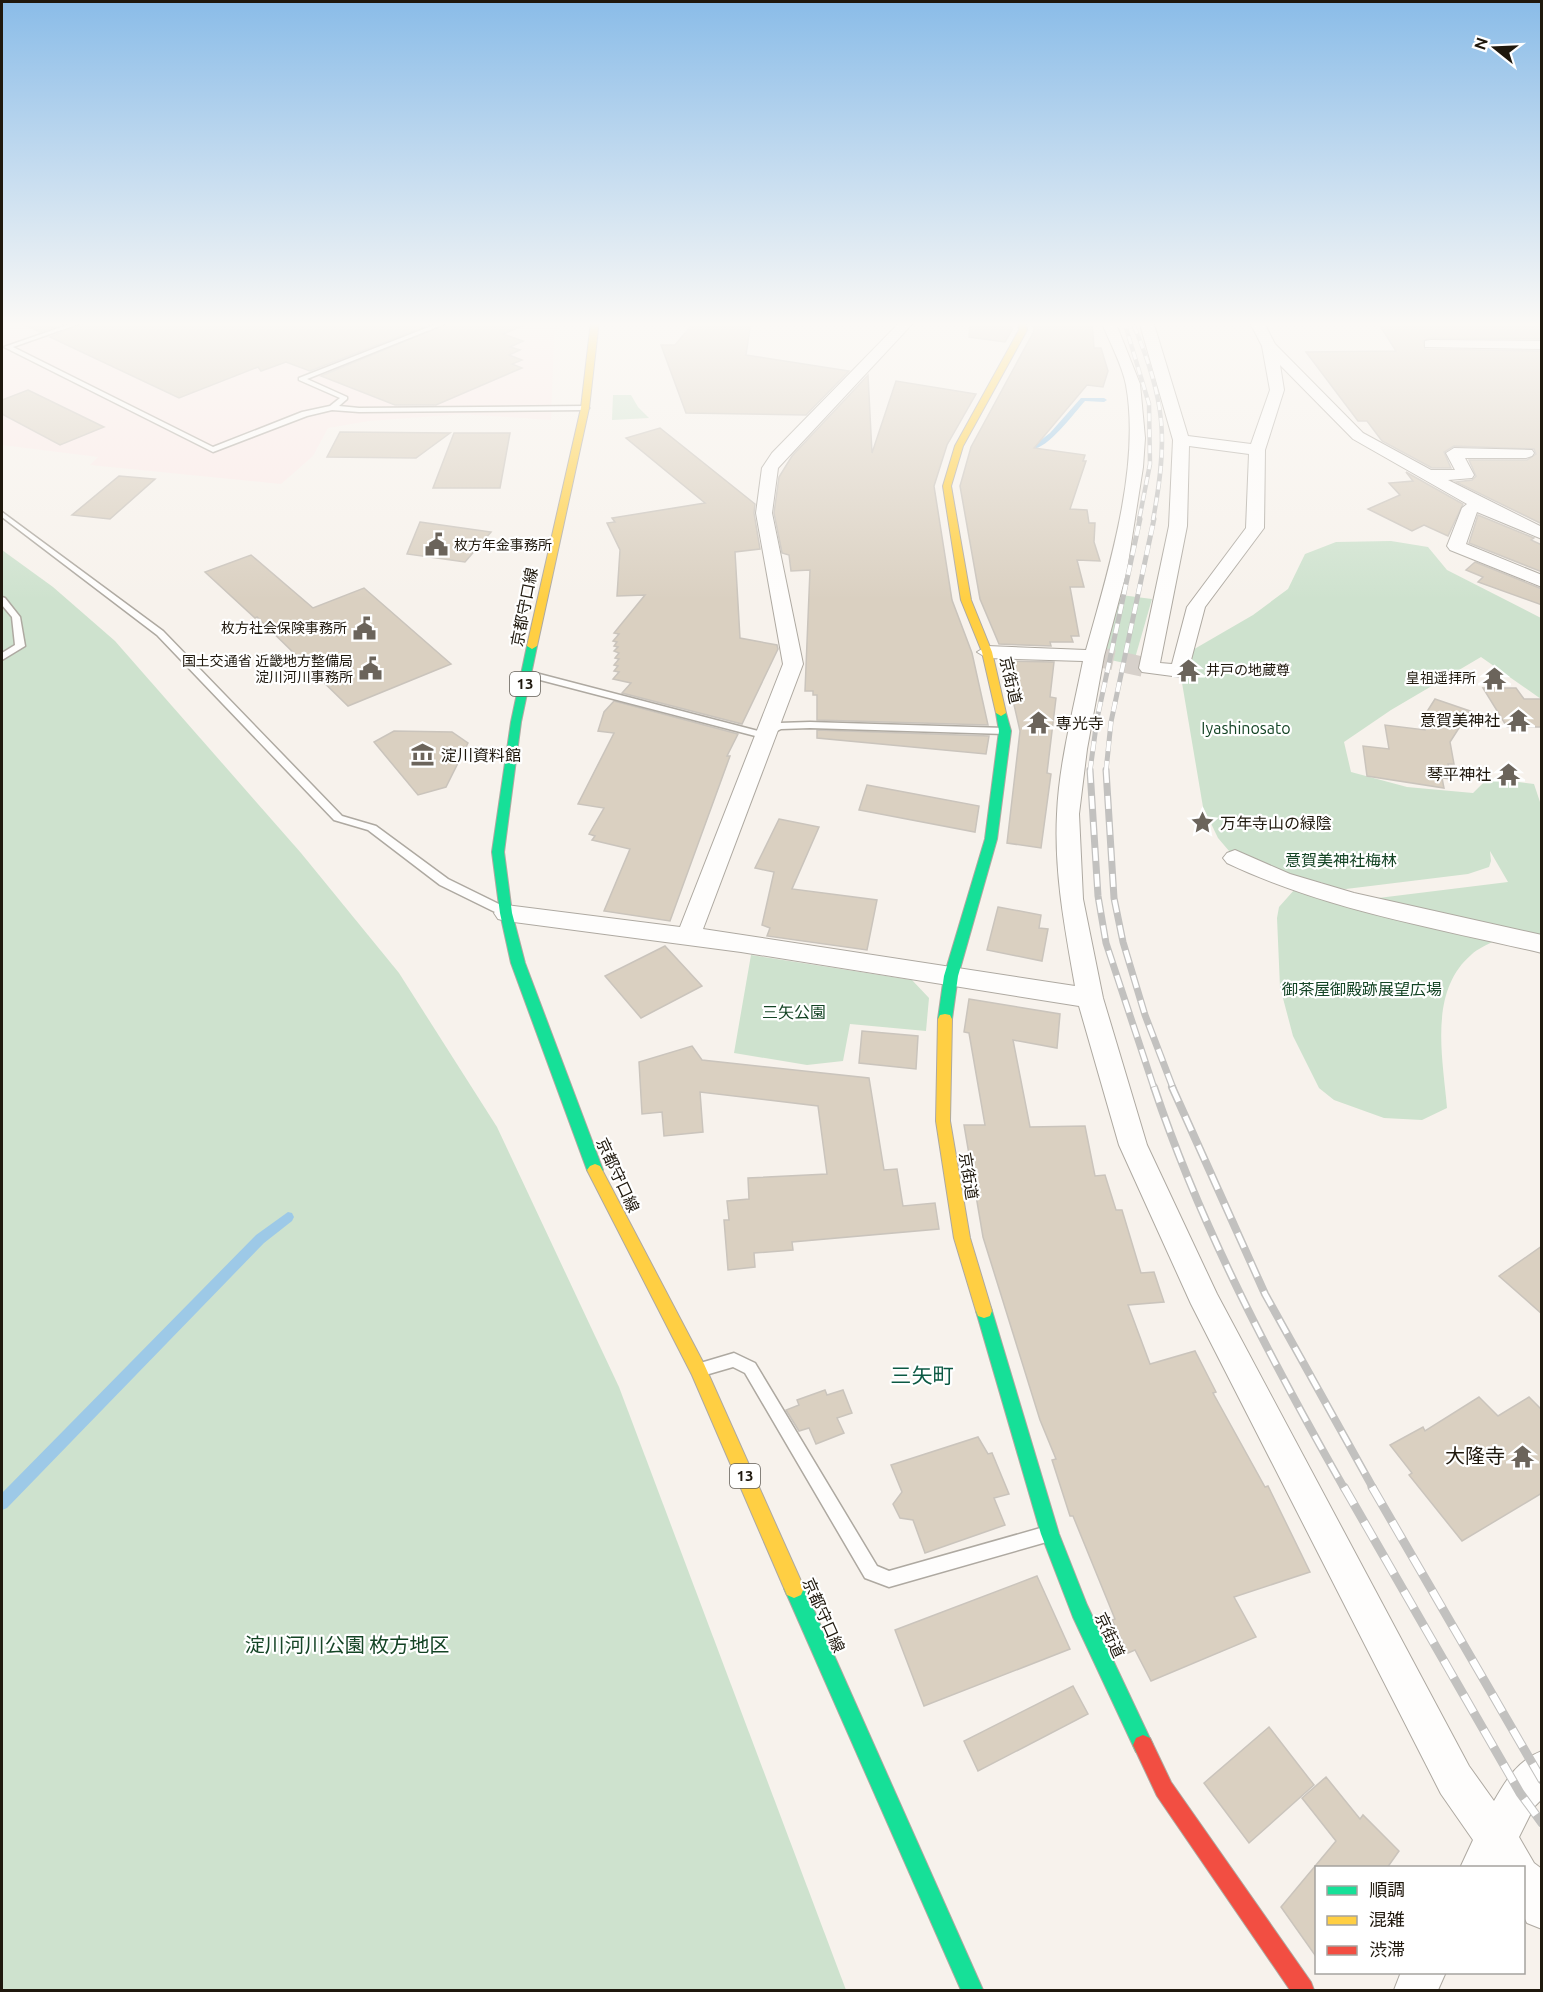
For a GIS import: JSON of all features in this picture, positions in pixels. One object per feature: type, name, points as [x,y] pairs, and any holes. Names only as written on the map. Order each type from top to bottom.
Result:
[{"type":"main road","name":"京都守口線","points":[[584,414],[551,552],[528,674],[516,722],[498,852],[506,913],[518,963],[592,1165],[698,1370],[972,1990]]},
{"type":"main road","name":"京街道","points":[[977,414],[959,446],[947,486],[966,600],[987,652],[1005,731],[991,839],[951,976],[945,1010],[943,1121],[962,1238],[1050,1534],[1080,1610],[1164,1790],[1303,1990]]},
{"type":"street","points":[[688,937],[763,735],[793,664],[764,513],[770,468],[778,456],[818,414]]},
{"type":"street","points":[[1135,414],[1137,438],[1135,467],[1118,570],[1094,656],[1076,749],[1068,814],[1071,899],[1089,998],[1133,1145],[1206,1304],[1455,1780],[1498,1857]]},
{"type":"street","points":[[1173,414],[1181,440],[1178,526],[1149,668],[1180,671],[1196,608],[1255,528],[1257,450],[1269,414]]},
{"type":"street","points":[[1336,414],[1358,436],[1425,475],[1542,534]]},
{"type":"street","points":[[1181,440],[1257,450]]},
{"type":"street","points":[[1425,475],[1466,475],[1454,453],[1526,453]]},
{"type":"street","points":[[1484,506],[1470,508],[1456,546],[1542,582]]},
{"type":"street","points":[[987,652],[1094,656]]},
{"type":"street","points":[[1235,858],[1282,880],[1354,901],[1542,944]]},
{"type":"street","points":[[506,913],[688,937],[1089,998]]},
{"type":"street","points":[[1498,1857],[1520,1793],[1542,1770]]},
{"type":"street","points":[[1525,1881],[1542,1908]]},
{"type":"street","points":[[1415,1990],[1424,1974]]},
{"type":"lane","points":[[141,414],[213,450],[305,414]]},
{"type":"lane","points":[[2,514],[159,633],[338,818],[372,828],[444,882],[506,913]]},
{"type":"lane","points":[[2,600],[16,617],[20,646],[2,657]]},
{"type":"lane","points":[[528,674],[763,735],[779,726],[810,725],[1005,731]]},
{"type":"lane","points":[[698,1370],[734,1360],[750,1368],[871,1572],[889,1579],[1050,1534]]},
{"type":"shaded area","points":[[2,414],[551,414],[551,420],[462,414],[369,421],[328,428],[313,456],[281,484],[90,465],[98,457],[2,445]]},
{"type":"green space","points":[[612,414],[645,414],[649,418],[612,420]]},
{"type":"green space","points":[[1391,541],[1428,547],[1447,570],[1541,618],[1541,699],[1481,657],[1391,710],[1344,742],[1351,772],[1407,787],[1473,793],[1488,778],[1534,784],[1541,805],[1541,942],[1354,901],[1508,882],[1490,851],[1489,867],[1468,874],[1346,889],[1331,888],[1321,882],[1282,880],[1235,858],[1218,838],[1203,807],[1180,671],[1184,655],[1253,615],[1288,589],[1305,554],[1336,542]]},
{"type":"green space","name":"淀川河川公園 枚方地区","points":[[2,550],[53,587],[115,641],[301,853],[399,973],[497,1127],[619,1387],[846,1990],[2,1990]]},
{"type":"green space","points":[[1121,595],[1152,599],[1133,665],[1102,658]]},
{"type":"green space","name":"御茶屋御殿跡展望広場","points":[[1295,889],[1494,941],[1471,955],[1457,970],[1443,1007],[1441,1048],[1447,1108],[1422,1120],[1384,1118],[1334,1100],[1319,1088],[1293,1036],[1280,987],[1277,918],[1279,907]]},
{"type":"green space","name":"三矢公園","points":[[751,955],[912,980],[929,998],[926,1031],[850,1024],[843,1061],[807,1065],[734,1053]]},
{"type":"building","points":[[2,414],[77,414],[104,427],[60,445]]},
{"type":"building","points":[[744,414],[807,414],[806,415]]},
{"type":"building","points":[[831,414],[870,414],[872,453],[885,414],[965,414],[947,445],[934,486],[952,600],[972,653],[988,725],[817,720],[817,695],[813,695],[813,691],[805,691],[810,570],[791,571],[789,555],[782,553],[774,513],[779,477],[792,456]]},
{"type":"building","points":[[989,414],[1063,414],[1034,448],[1085,455],[1083,461],[1086,461],[1070,509],[1087,510],[1089,523],[1095,523],[1094,542],[1100,561],[1077,560],[1084,587],[1070,587],[1079,636],[1071,636],[1073,642],[1050,642],[1051,646],[999,644],[980,599],[960,486],[971,447]]},
{"type":"building","points":[[1353,414],[1542,414],[1542,524],[1456,482],[1472,480],[1476,476],[1469,460],[1527,460],[1536,454],[1534,449],[1454,446],[1444,452],[1451,468],[1432,468],[1382,441],[1367,421],[1358,421]]},
{"type":"building","points":[[660,428],[755,504],[754,513],[760,549],[735,552],[740,638],[777,645],[778,649],[742,724],[622,693],[631,683],[613,679],[619,672],[614,671],[618,666],[614,665],[619,659],[615,658],[619,653],[614,651],[618,647],[614,646],[617,642],[613,641],[619,634],[614,633],[645,595],[617,596],[620,550],[607,523],[615,522],[612,518],[705,503],[626,438]]},
{"type":"building","points":[[340,432],[450,433],[416,458],[327,457]]},
{"type":"building","points":[[454,433],[510,433],[500,488],[433,488]]},
{"type":"building","points":[[1406,472],[1463,504],[1448,536],[1424,525],[1412,531],[1368,509],[1400,495],[1389,483],[1413,481]]},
{"type":"building","points":[[119,476],[155,479],[110,519],[72,515]]},
{"type":"building","points":[[1478,515],[1534,538],[1531,540],[1542,545],[1542,572],[1469,543]]},
{"type":"building","name":"枚方年金事務所","points":[[420,522],[491,532],[465,562],[407,554]]},
{"type":"building","points":[[251,555],[313,608],[364,588],[451,664],[348,706],[257,617],[255,618],[205,572]]},
{"type":"building","points":[[1475,562],[1542,589],[1542,605],[1478,582],[1483,577],[1466,570]]},
{"type":"building","points":[[1004,661],[1054,662],[1050,697],[1056,698],[1047,773],[1051,774],[1041,848],[1007,843],[1020,731]]},
{"type":"building","points":[[1483,688],[1516,688],[1524,699],[1542,699],[1542,727],[1507,727]]},
{"type":"building","points":[[1435,699],[1470,711],[1450,742],[1454,764],[1448,764],[1452,779],[1442,778],[1444,788],[1367,776],[1363,746],[1389,749],[1385,725],[1425,730],[1423,718]]},
{"type":"building","points":[[614,701],[738,734],[727,756],[730,756],[670,921],[604,911],[630,849],[592,840],[595,836],[589,834],[604,808],[578,804],[614,733],[598,731],[604,712]]},
{"type":"building","points":[[817,730],[989,736],[986,754],[817,738]]},
{"type":"building","name":"淀川資料館","points":[[394,731],[452,732],[468,743],[446,787],[418,795],[374,742]]},
{"type":"building","points":[[867,785],[979,806],[975,832],[859,810]]},
{"type":"building","points":[[779,819],[819,827],[792,889],[877,900],[867,950],[767,936],[770,928],[762,925],[774,872],[755,868]]},
{"type":"building","points":[[998,907],[1041,915],[1039,928],[1048,929],[1042,961],[987,950]]},
{"type":"building","points":[[665,946],[702,986],[641,1018],[605,976]]},
{"type":"building","points":[[969,999],[1060,1014],[1057,1048],[1013,1040],[1030,1127],[1085,1126],[1095,1176],[1105,1175],[1116,1210],[1122,1210],[1141,1273],[1154,1272],[1164,1302],[1128,1305],[1150,1364],[1195,1351],[1216,1392],[1213,1393],[1265,1487],[1268,1486],[1310,1572],[1234,1597],[1256,1637],[1151,1681],[1135,1650],[1128,1653],[1112,1620],[1115,1619],[1073,1516],[1070,1516],[1052,1460],[1056,1459],[1040,1420],[983,1237],[964,1125],[985,1125],[969,1033],[964,1032]]},
{"type":"building","points":[[862,1031],[918,1036],[916,1069],[859,1063]]},
{"type":"building","points":[[692,1046],[702,1060],[869,1078],[884,1170],[897,1169],[903,1206],[935,1203],[939,1229],[792,1242],[793,1250],[754,1253],[755,1267],[728,1270],[724,1220],[729,1220],[727,1201],[749,1199],[748,1178],[827,1174],[818,1106],[700,1092],[703,1132],[664,1136],[662,1112],[642,1114],[639,1062]]},
{"type":"building","points":[[1542,1246],[1542,1314],[1499,1276]]},
{"type":"building","points":[[825,1390],[827,1395],[843,1390],[852,1413],[837,1418],[844,1433],[816,1444],[809,1428],[799,1431],[786,1410],[799,1405],[797,1400]]},
{"type":"building","points":[[1479,1397],[1498,1416],[1529,1397],[1542,1410],[1542,1493],[1462,1541],[1409,1475],[1412,1473],[1390,1445],[1423,1427],[1425,1431]]},
{"type":"building","points":[[978,1437],[988,1454],[992,1453],[1009,1494],[994,1498],[1005,1525],[925,1553],[913,1520],[900,1518],[893,1504],[902,1492],[891,1465]]},
{"type":"building","points":[[1037,1576],[1070,1649],[924,1706],[895,1630]]},
{"type":"building","points":[[1073,1686],[1088,1714],[978,1771],[964,1741]]},
{"type":"building","points":[[1269,1727],[1314,1785],[1249,1843],[1204,1783]]},
{"type":"building","points":[[1326,1777],[1360,1819],[1363,1815],[1399,1851],[1388,1866],[1315,1866],[1336,1841],[1302,1798]]},
{"type":"building","points":[[1315,1866],[1315,1955],[1281,1907]]},
{"type":"waterway","points":[[1034,448],[1052,434],[1070,414]]},
{"type":"waterway","points":[[2,1503],[260,1239],[288,1217]]},
{"type":"tunnel","points":[[1094,656],[1149,668]]},
{"type":"railway","points":[[1139,520],[1150,464],[1149,414]]},
{"type":"railway","points":[[1153,520],[1161,467],[1160,414]]},
{"type":"railway","points":[[1090,771],[1097,719],[1140,519]]},
{"type":"railway","points":[[1106,771],[1111,722],[1154,519]]},
{"type":"railway","points":[[1090,771],[1098,896],[1106,943],[1154,1088]]},
{"type":"railway","points":[[1106,771],[1114,898],[1123,942],[1145,1015],[1173,1088]]},
{"type":"railway","points":[[1154,1087],[1193,1191],[1239,1292],[1344,1488]]},
{"type":"railway","points":[[1172,1087],[1265,1294],[1373,1488]]},
{"type":"railway","points":[[1344,1487],[1520,1793],[1542,1823]]},
{"type":"railway","points":[[1372,1487],[1542,1780]]},
{"type":"traffic: fast","points":[[532,646],[516,722],[498,852],[506,913],[518,963],[595,1170]]},
{"type":"traffic: fast","points":[[945,1019],[951,976],[991,839],[1005,731],[1001,713]]},
{"type":"traffic: fast","points":[[984,1311],[1050,1534],[1080,1610],[1143,1745]]},
{"type":"traffic: fast","points":[[794,1588],[972,1990]]},
{"type":"traffic: slow","points":[[532,646],[584,414]]},
{"type":"traffic: slow","points":[[977,414],[959,446],[947,486],[966,600],[987,652],[1001,713]]},
{"type":"traffic: slow","points":[[945,1019],[943,1121],[962,1238],[984,1311]]},
{"type":"traffic: slow","points":[[595,1170],[698,1370],[794,1588]]},
{"type":"traffic: jam","points":[[1143,1745],[1164,1789],[1303,1990]]},
{"type":"place","name":"枚方年金事務所","points":[[436,545]]},
{"type":"place","name":"枚方社会保険事務所","points":[[365,628]]},
{"type":"place","name":"国土交通省 近畿地方整備局 淀川河川事務所","points":[[371,669]]},
{"type":"place","name":"井戸の地蔵尊","points":[[1188,670]]},
{"type":"place","name":"皇祖遥拝所","points":[[1494,678]]},
{"type":"place","name":"意賀美神社","points":[[1518,720]]},
{"type":"place","name":"専光寺","points":[[1038,723]]},
{"type":"place","name":"淀川資料館","points":[[423,755]]},
{"type":"place","name":"琴平神社","points":[[1509,774]]},
{"type":"place","name":"万年寺山の緑陰","points":[[1202,823]]},
{"type":"place","name":"大隆寺","points":[[1523,1456]]},
{"type":"district","name":"三矢町","points":[[922,1376]]},
{"type":"park label","name":"Iyashinosato","points":[[1246,728]]},
{"type":"park label","name":"意賀美神社梅林","points":[[1341,860]]}]
